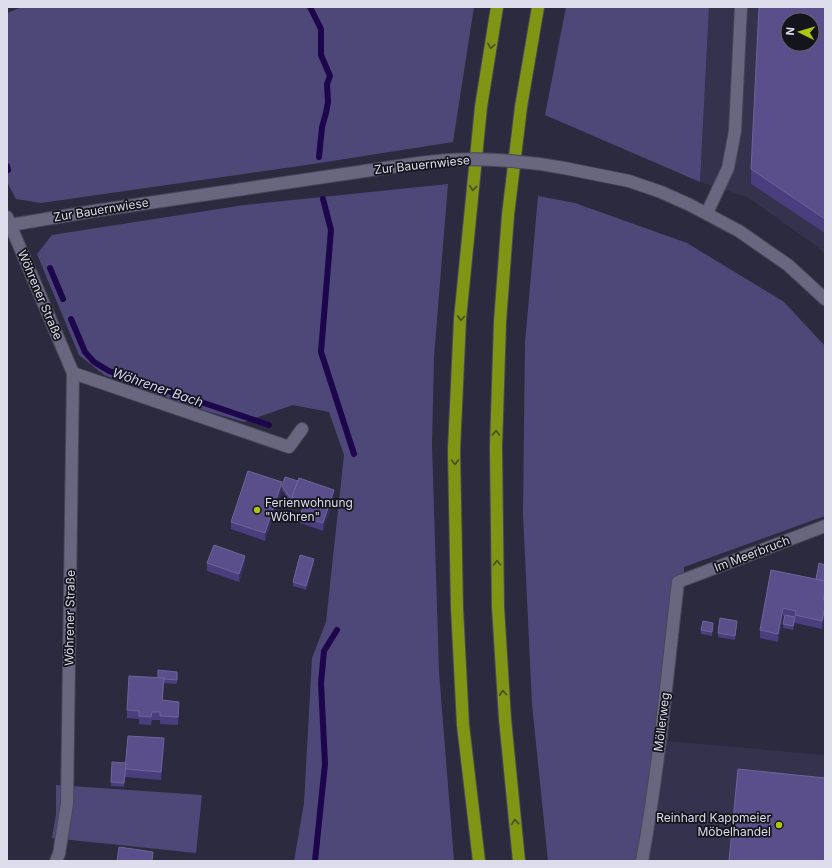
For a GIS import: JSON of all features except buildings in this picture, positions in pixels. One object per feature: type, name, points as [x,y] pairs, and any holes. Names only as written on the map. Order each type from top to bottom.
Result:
[{"type":"highway","points":[[479,861],[463,725],[457,608],[454,450],[460,319],[463,287],[481,107],[497,7]]},
{"type":"highway","points":[[519,861],[505,719],[498,607],[496,447],[500,322],[508,215],[521,108],[538,7]]},
{"type":"street","points":[[706,213],[728,168],[735,131],[742,7]]},
{"type":"street","name":"Zur Bauernwiese","points":[[9,221],[447,160],[493,160],[535,163],[629,181],[661,192],[690,205],[739,231],[788,264],[825,299]]},
{"type":"street","name":"Wöhrener Straße","points":[[9,221],[73,373],[68,804],[59,854],[56,861]]},
{"type":"street","points":[[73,373],[288,447],[302,429]]},
{"type":"street","name":"Im Meerbruch","points":[[678,582],[825,526]]},
{"type":"street","name":"Möllerweg","points":[[642,861],[648,832],[657,768],[678,582]]},
{"type":"shaded area","points":[[22,7],[474,7],[453,142],[313,164],[41,203],[16,199],[7,182],[7,13]]},
{"type":"shaded area","points":[[566,7],[709,7],[700,182],[545,115]]},
{"type":"shaded area","points":[[709,7],[825,7],[825,254],[818,247],[747,197],[700,182]]},
{"type":"shaded area","points":[[448,184],[434,357],[432,444],[439,672],[454,861],[294,861],[304,803],[312,658],[326,622],[344,455],[329,412],[293,405],[244,422],[193,407],[104,375],[79,355],[37,254],[52,235],[244,205]]},
{"type":"shaded area","points":[[538,196],[575,203],[687,243],[784,302],[825,346],[825,516],[684,567],[684,589],[667,741],[649,861],[548,861],[532,704],[523,514],[525,343]]},
{"type":"shaded area","points":[[667,741],[825,755],[825,861],[649,861]]},
{"type":"shaded area","points":[[56,785],[202,795],[196,853],[52,838],[56,814]]},
{"type":"waterway","points":[[310,7],[321,29],[321,55],[330,76],[327,84],[328,102],[322,127],[319,157]]},
{"type":"waterway","name":"Wöhrener Bach","points":[[7,166],[8,170]]},
{"type":"waterway","points":[[323,199],[331,230],[321,352],[354,454]]},
{"type":"waterway","name":"Wöhrener Bach","points":[[50,268],[63,299]]},
{"type":"waterway","name":"Wöhrener Bach","points":[[71,319],[85,352],[94,362],[109,371],[269,425]]},
{"type":"waterway","points":[[315,861],[325,764],[321,683],[324,651],[337,630]]},
{"type":"place","name":"Ferienwohnung \"Wöhren\"","points":[[257,510]]},
{"type":"place","name":"Reinhard Kappmeier Möbelhandel","points":[[779,825]]}]
